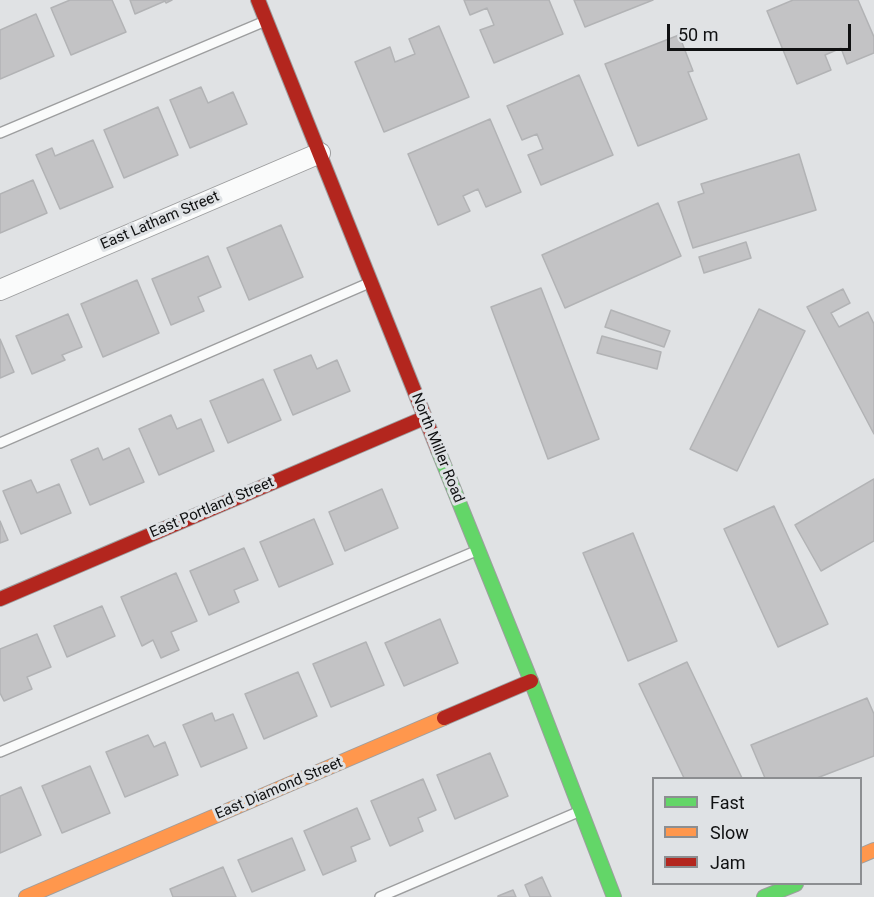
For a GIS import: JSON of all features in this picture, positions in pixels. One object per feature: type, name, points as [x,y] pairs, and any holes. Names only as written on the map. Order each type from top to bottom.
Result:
[{"type":"street","name":"North Miller Road","points":[[258,0],[531,681],[614,897]]},
{"type":"street","name":"East Latham Street","points":[[0,290],[320,153]]},
{"type":"street","name":"East Portland Street","points":[[0,599],[424,418]]},
{"type":"street","name":"East Diamond Street","points":[[26,897],[531,681]]},
{"type":"street","points":[[764,897],[794,885]]},
{"type":"lane","points":[[0,133],[267,21]]},
{"type":"lane","points":[[0,443],[371,282]]},
{"type":"lane","points":[[0,752],[478,550]]},
{"type":"lane","points":[[380,897],[581,811]]},
{"type":"building","points":[[70,0],[112,0],[126,32],[71,55],[51,8]]},
{"type":"building","points":[[130,0],[172,0],[135,14]]},
{"type":"building","points":[[464,0],[549,0],[563,34],[494,63],[480,30],[494,25],[487,8],[470,15]]},
{"type":"building","points":[[574,0],[653,0],[585,27]]},
{"type":"building","points":[[793,0],[858,0],[874,37],[874,53],[847,64],[841,48],[825,55],[831,70],[797,84],[767,11]]},
{"type":"building","points":[[36,14],[54,56],[0,79],[0,30]]},
{"type":"building","points":[[439,26],[469,97],[384,132],[355,62],[390,47],[395,62],[415,54],[409,39]]},
{"type":"building","points":[[679,35],[693,71],[688,72],[707,119],[638,146],[605,64]]},
{"type":"building","points":[[579,75],[613,155],[541,185],[528,155],[543,149],[537,134],[522,140],[507,106]]},
{"type":"building","points":[[201,87],[208,103],[233,92],[247,124],[190,148],[170,100]]},
{"type":"building","points":[[158,107],[178,155],[124,178],[104,130]]},
{"type":"building","points":[[490,119],[521,192],[486,207],[478,189],[463,196],[470,211],[438,225],[408,154]]},
{"type":"building","points":[[93,140],[113,187],[60,209],[36,155],[52,148],[55,156]]},
{"type":"building","points":[[799,154],[816,210],[693,248],[678,202],[704,193],[701,184]]},
{"type":"building","points":[[33,180],[47,213],[0,233],[0,194]]},
{"type":"building","points":[[658,203],[681,256],[565,308],[542,255]]},
{"type":"building","points":[[281,225],[303,277],[249,300],[227,248]]},
{"type":"building","points":[[746,242],[751,258],[704,273],[699,257]]},
{"type":"building","points":[[208,256],[221,287],[198,297],[204,311],[171,325],[152,279]]},
{"type":"building","points":[[137,280],[159,333],[103,357],[81,304]]},
{"type":"building","points":[[541,288],[599,439],[548,459],[491,307]]},
{"type":"building","points":[[843,289],[850,303],[831,313],[839,327],[868,312],[874,324],[874,434],[807,307]]},
{"type":"building","points":[[759,309],[805,331],[737,471],[690,449]]},
{"type":"building","points":[[611,310],[670,331],[664,347],[605,327]]},
{"type":"building","points":[[68,314],[82,347],[62,355],[65,360],[32,374],[16,336]]},
{"type":"building","points":[[602,336],[661,352],[657,369],[597,353]]},
{"type":"building","points":[[0,339],[14,372],[0,378]]},
{"type":"building","points":[[311,355],[317,369],[337,360],[350,391],[293,415],[274,370]]},
{"type":"building","points":[[263,379],[281,420],[228,443],[210,401]]},
{"type":"building","points":[[171,415],[177,429],[201,419],[214,451],[159,475],[139,429]]},
{"type":"building","points":[[98,448],[103,460],[129,448],[144,482],[90,505],[71,460]]},
{"type":"building","points":[[874,479],[874,541],[821,571],[795,525]]},
{"type":"building","points":[[31,480],[37,493],[59,484],[71,513],[21,534],[3,491]]},
{"type":"building","points":[[382,489],[398,528],[345,551],[329,512]]},
{"type":"building","points":[[774,506],[828,624],[778,647],[724,529]]},
{"type":"building","points":[[314,519],[333,564],[279,587],[260,542]]},
{"type":"building","points":[[0,521],[8,540],[0,543]]},
{"type":"building","points":[[633,533],[677,641],[628,661],[583,553]]},
{"type":"building","points":[[244,548],[258,580],[234,590],[239,602],[209,615],[190,571]]},
{"type":"building","points":[[176,573],[197,621],[171,632],[179,650],[161,658],[153,640],[142,646],[121,597]]},
{"type":"building","points":[[102,606],[115,636],[67,657],[54,626]]},
{"type":"building","points":[[440,619],[458,663],[404,686],[385,643]]},
{"type":"building","points":[[37,634],[51,667],[27,677],[32,689],[4,701],[0,693],[0,649]]},
{"type":"building","points":[[366,642],[384,685],[331,707],[313,664]]},
{"type":"building","points":[[687,662],[742,777],[684,777],[639,684]]},
{"type":"building","points":[[298,672],[317,716],[264,739],[245,694]]},
{"type":"building","points":[[867,698],[874,714],[874,756],[820,777],[765,777],[751,745]]},
{"type":"building","points":[[212,713],[215,721],[233,714],[247,748],[201,767],[183,725]]},
{"type":"building","points":[[148,735],[154,747],[165,742],[178,775],[125,797],[106,752]]},
{"type":"building","points":[[490,753],[508,796],[455,819],[437,775]]},
{"type":"building","points":[[90,766],[110,813],[62,833],[42,786]]},
{"type":"building","points":[[423,779],[436,810],[418,818],[423,831],[390,846],[371,801]]},
{"type":"building","points":[[21,787],[41,835],[0,853],[0,796]]},
{"type":"building","points":[[357,808],[370,839],[351,847],[356,861],[323,875],[304,831]]},
{"type":"building","points":[[292,838],[305,870],[252,892],[238,860]]},
{"type":"building","points":[[223,867],[236,897],[173,897],[170,889]]},
{"type":"building","points":[[542,877],[551,897],[530,897],[525,885]]},
{"type":"building","points":[[513,890],[516,897],[498,897],[498,896]]},
{"type":"traffic: fast","points":[[438,450],[531,681],[614,897]]},
{"type":"traffic: fast","points":[[764,897],[794,885]]},
{"type":"traffic: slow","points":[[26,897],[444,718]]},
{"type":"traffic: slow","points":[[862,855],[874,850]]},
{"type":"traffic: jam","points":[[258,0],[438,450]]},
{"type":"traffic: jam","points":[[0,599],[424,418]]},
{"type":"traffic: jam","points":[[444,718],[531,681]]}]
